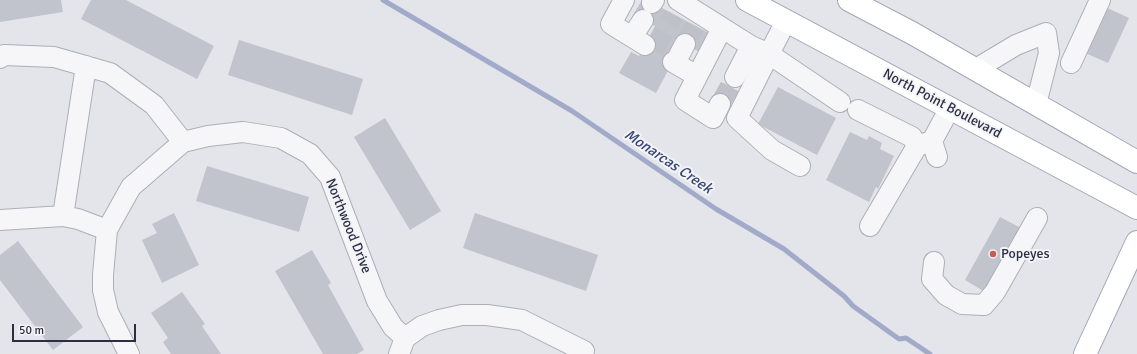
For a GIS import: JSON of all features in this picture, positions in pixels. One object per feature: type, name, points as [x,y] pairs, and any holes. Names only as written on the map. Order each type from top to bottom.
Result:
[{"type":"main road","name":"North Point Boulevard","points":[[747,0],[1137,208]]},
{"type":"main road","points":[[854,1],[976,69],[1137,162]]},
{"type":"main road","points":[[1085,354],[1137,242]]},
{"type":"street","points":[[624,0],[611,24],[639,41],[643,20]]},
{"type":"street","points":[[1071,63],[1100,0]]},
{"type":"street","points":[[677,5],[698,20],[722,28],[760,50],[840,102]]},
{"type":"street","points":[[735,77],[786,21]]},
{"type":"street","points":[[720,104],[713,118],[685,100],[722,28]]},
{"type":"street","points":[[976,69],[1016,45],[1046,33],[1049,53],[1036,104]]},
{"type":"street","points":[[685,44],[674,62],[697,76]]},
{"type":"street","points":[[760,50],[737,118],[772,150],[800,166]]},
{"type":"street","points":[[0,58],[4,55],[54,58],[110,73],[154,105],[183,142]]},
{"type":"street","points":[[63,216],[86,66]]},
{"type":"street","points":[[870,226],[929,148],[950,108]]},
{"type":"street","points":[[858,110],[912,137],[929,148]]},
{"type":"street","name":"Northwood Drive","points":[[129,354],[108,312],[103,290],[107,230],[131,187],[183,142],[208,136],[242,132],[281,138],[310,154],[330,177],[377,301],[393,327],[402,346],[422,326],[439,320],[462,315],[487,315],[522,320],[584,351]]},
{"type":"street","points":[[0,220],[63,216],[78,219],[107,230]]},
{"type":"street","points":[[934,262],[932,279],[946,295],[962,304],[984,305],[995,292],[1037,218]]},
{"type":"building","points":[[0,0],[61,0],[63,12],[0,22]]},
{"type":"building","points":[[91,0],[126,0],[214,46],[197,79],[81,19]]},
{"type":"building","points":[[642,0],[647,0],[713,35],[703,54],[683,43],[656,93],[619,73],[631,52],[639,56],[655,26],[633,15]]},
{"type":"building","points":[[1103,6],[1129,18],[1108,63],[1083,52]]},
{"type":"building","points":[[239,40],[363,79],[352,115],[228,75]]},
{"type":"building","points":[[778,87],[836,118],[817,155],[758,124]]},
{"type":"building","points":[[385,118],[441,211],[410,230],[354,137]]},
{"type":"building","points":[[850,132],[867,140],[869,136],[882,143],[880,149],[894,156],[878,189],[876,187],[869,202],[826,180]]},
{"type":"building","points":[[207,166],[309,197],[299,232],[196,201]]},
{"type":"building","points":[[174,213],[199,265],[162,283],[142,240],[157,233],[152,224]]},
{"type":"building","points":[[475,213],[598,255],[586,291],[463,248]]},
{"type":"building","name":"Popeyes","points":[[1000,217],[1021,228],[985,292],[965,280]]},
{"type":"building","points":[[18,241],[83,327],[53,350],[0,280],[0,255]]},
{"type":"building","points":[[312,250],[331,283],[328,285],[364,350],[357,354],[323,354],[275,271]]},
{"type":"building","points":[[182,292],[205,324],[202,326],[221,354],[171,354],[163,342],[168,338],[151,313]]},
{"type":"waterway","name":"Monarcas Creek","points":[[383,0],[572,111],[716,209],[784,249],[844,296],[853,306],[899,339],[906,338],[930,354]]},
{"type":"tunnel","points":[[654,50],[674,15]]},
{"type":"tunnel","points":[[685,44],[695,26]]},
{"type":"tunnel","points":[[720,104],[735,77]]},
{"type":"place","name":"Popeyes","points":[[993,254]]}]
